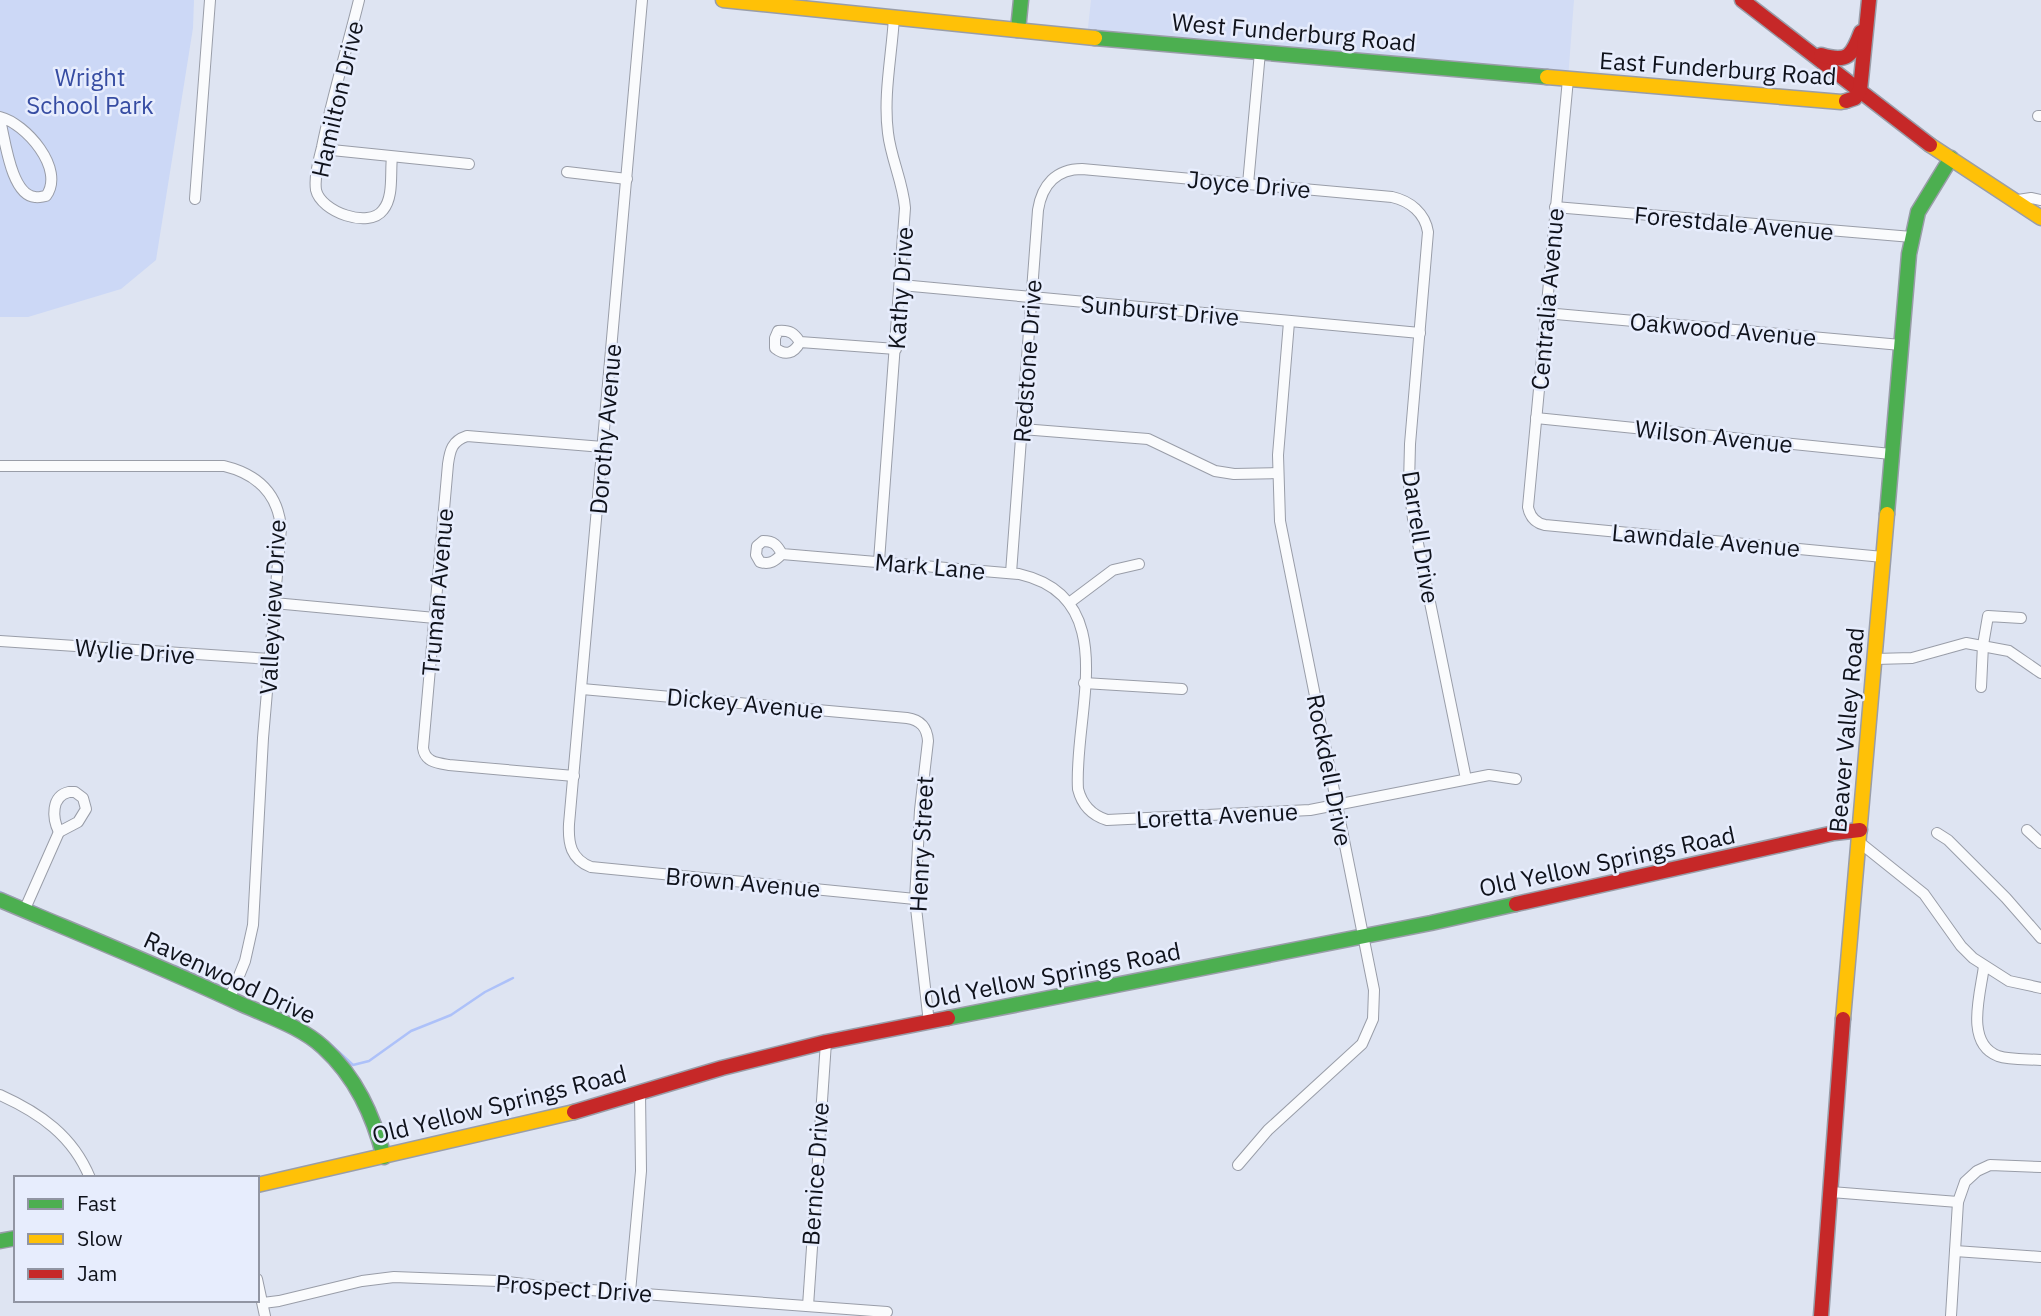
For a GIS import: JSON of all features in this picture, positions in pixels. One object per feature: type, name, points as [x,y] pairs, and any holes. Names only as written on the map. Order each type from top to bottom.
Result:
[{"type":"street","points":[[195,199],[210,0]]},
{"type":"street","name":"Hamilton Drive","points":[[359,0],[321,149],[316,187],[321,200],[336,212],[362,218],[377,216],[386,206],[392,157]]},
{"type":"street","name":"Dorothy Avenue","points":[[575,856],[569,838],[642,0]]},
{"type":"street","name":"West Funderburg Road","points":[[723,0],[1018,30],[1568,79]]},
{"type":"street","points":[[1018,30],[1021,0]]},
{"type":"street","points":[[1742,0],[1915,135],[2018,200],[2041,218]]},
{"type":"street","points":[[1806,49],[1835,60],[1847,58],[1854,50],[1869,6]]},
{"type":"street","points":[[1860,90],[1869,6]]},
{"type":"street","name":"Kathy Drive","points":[[879,561],[905,208],[904,191],[890,144],[887,122],[894,17]]},
{"type":"street","points":[[1248,184],[1260,52]]},
{"type":"street","name":"East Funderburg Road","points":[[1568,79],[1841,102],[1855,98],[1860,90]]},
{"type":"street","name":"Centralia Avenue","points":[[1531,518],[1528,508],[1568,79]]},
{"type":"street","points":[[0,118],[13,120],[34,141],[48,163],[52,178],[51,189],[46,195],[35,197],[19,186],[10,163],[0,118]]},
{"type":"street","points":[[321,149],[469,164]]},
{"type":"street","name":"Beaver Valley Road","points":[[1821,1316],[1842,1026],[1912,237],[1922,204],[1951,158]]},
{"type":"street","name":"Joyce Drive","points":[[1075,169],[1392,197],[1406,201],[1419,212]]},
{"type":"street","name":"Redstone Drive","points":[[1012,573],[1038,209],[1043,190],[1058,174],[1075,169]]},
{"type":"street","points":[[567,172],[627,179]]},
{"type":"street","points":[[2018,200],[2041,200]]},
{"type":"street","name":"Forestdale Avenue","points":[[1555,207],[1912,237]]},
{"type":"street","name":"Darrell Drive","points":[[1419,212],[1428,232],[1410,444],[1409,493],[1466,779]]},
{"type":"street","name":"Sunburst Drive","points":[[901,285],[1420,333]]},
{"type":"street","name":"Oakwood Avenue","points":[[1545,313],[1901,345]]},
{"type":"street","name":"Rockdell Drive","points":[[1238,1165],[1268,1130],[1359,1049],[1367,1038],[1373,1019],[1375,998],[1283,535],[1278,472],[1289,321]]},
{"type":"street","points":[[800,342],[896,349]]},
{"type":"street","name":"Wilson Avenue","points":[[1536,418],[1891,454]]},
{"type":"street","points":[[1022,429],[1148,439],[1215,471],[1234,474],[1278,472]]},
{"type":"street","name":"Truman Avenue","points":[[574,776],[439,764],[427,758],[423,748],[450,450],[459,439],[467,436],[603,447]]},
{"type":"street","name":"Valleyview Drive","points":[[0,466],[213,465],[236,469],[250,475],[268,490],[276,503],[280,519],[257,823],[253,925],[245,961],[230,998]]},
{"type":"street","name":"Lawndale Avenue","points":[[1531,518],[1545,525],[1883,557]]},
{"type":"street","name":"Mark Lane","points":[[782,554],[1012,573],[1043,582],[1069,603]]},
{"type":"street","points":[[1139,564],[1113,570],[1069,603],[1076,612],[1084,635],[1084,683],[1182,690]]},
{"type":"street","points":[[274,603],[435,618]]},
{"type":"street","points":[[1981,687],[1983,645],[1988,616],[2021,618]]},
{"type":"street","name":"Wylie Drive","points":[[0,641],[270,659]]},
{"type":"street","points":[[1875,659],[1912,658],[1960,643],[1983,645],[2009,651],[2041,674]]},
{"type":"street","name":"Loretta Avenue","points":[[1084,683],[1077,782],[1079,796],[1086,807],[1099,817],[1116,821],[1310,810],[1494,774],[1516,779]]},
{"type":"street","name":"Dickey Avenue","points":[[582,690],[907,718]]},
{"type":"street","name":"Henry Street","points":[[907,718],[922,724],[928,741],[920,810],[915,899],[929,1023]]},
{"type":"street","points":[[2027,831],[2041,843]]},
{"type":"street","points":[[24,911],[59,832]]},
{"type":"street","name":"Old Yellow Springs Road","points":[[259,1185],[569,1113],[765,1056],[826,1042],[1363,936],[1835,833],[1860,836]]},
{"type":"street","points":[[1937,833],[1948,840],[2006,898],[2041,938]]},
{"type":"street","points":[[1860,836],[1924,894],[1961,946],[1984,966],[2009,981],[2041,988]]},
{"type":"street","name":"Brown Avenue","points":[[575,856],[592,867],[915,899]]},
{"type":"street","name":"Ravenwood Drive","points":[[0,900],[230,998],[295,1029],[321,1045],[348,1074],[361,1094],[373,1120],[384,1157]]},
{"type":"street","points":[[1984,966],[1977,1023],[1982,1042],[1988,1050],[2002,1057],[2041,1060]]},
{"type":"street","name":"Bernice Drive","points":[[808,1306],[826,1042]]},
{"type":"street","points":[[629,1292],[641,1171],[640,1093]]},
{"type":"street","points":[[0,1095],[32,1111],[56,1128],[75,1149],[89,1176]]},
{"type":"street","points":[[1951,1316],[1958,1202],[1965,1182],[1983,1167],[1997,1164],[2041,1167]]},
{"type":"street","points":[[1831,1192],[1958,1202]]},
{"type":"street","points":[[1955,1251],[2041,1257]]},
{"type":"street","name":"Prospect Drive","points":[[262,1303],[362,1281],[394,1278],[498,1282],[887,1312]]},
{"type":"street","points":[[259,1289],[265,1316]]},
{"type":"shaded area","points":[[1091,0],[1574,0],[1568,79],[1087,37]]},
{"type":"green space","name":"Wright School Park","points":[[0,0],[194,0],[193,28],[156,260],[121,289],[28,317],[0,317]]},
{"type":"waterway","points":[[0,892],[20,901]]},
{"type":"waterway","points":[[33,906],[52,915]]},
{"type":"waterway","points":[[175,966],[226,989]]},
{"type":"waterway","points":[[328,1042],[353,1065],[369,1061],[411,1031],[451,1015],[485,992],[513,978]]},
{"type":"traffic: fast","points":[[1018,30],[1021,0]]},
{"type":"traffic: fast","points":[[1095,38],[1547,77]]},
{"type":"traffic: fast","points":[[1887,514],[1909,254],[1918,212],[1951,158]]},
{"type":"traffic: fast","points":[[0,900],[150,963],[304,1033],[335,1059],[354,1084],[369,1112],[384,1157]]},
{"type":"traffic: fast","points":[[948,1018],[1516,904]]},
{"type":"traffic: fast","points":[[0,1241],[14,1238]]},
{"type":"traffic: slow","points":[[723,0],[1095,38]]},
{"type":"traffic: slow","points":[[1547,77],[1846,101]]},
{"type":"traffic: slow","points":[[1930,145],[2041,218]]},
{"type":"traffic: slow","points":[[1843,1019],[1887,514]]},
{"type":"traffic: slow","points":[[259,1185],[574,1112]]},
{"type":"traffic: jam","points":[[1742,0],[1930,145]]},
{"type":"traffic: jam","points":[[1846,101],[1855,98],[1860,90],[1869,0]]},
{"type":"traffic: jam","points":[[1821,55],[1843,58],[1852,52],[1861,32]]},
{"type":"traffic: jam","points":[[1516,904],[1834,833],[1860,830]]},
{"type":"traffic: jam","points":[[574,1112],[722,1068],[826,1042],[948,1018]]},
{"type":"traffic: jam","points":[[1821,1316],[1843,1019]]}]
